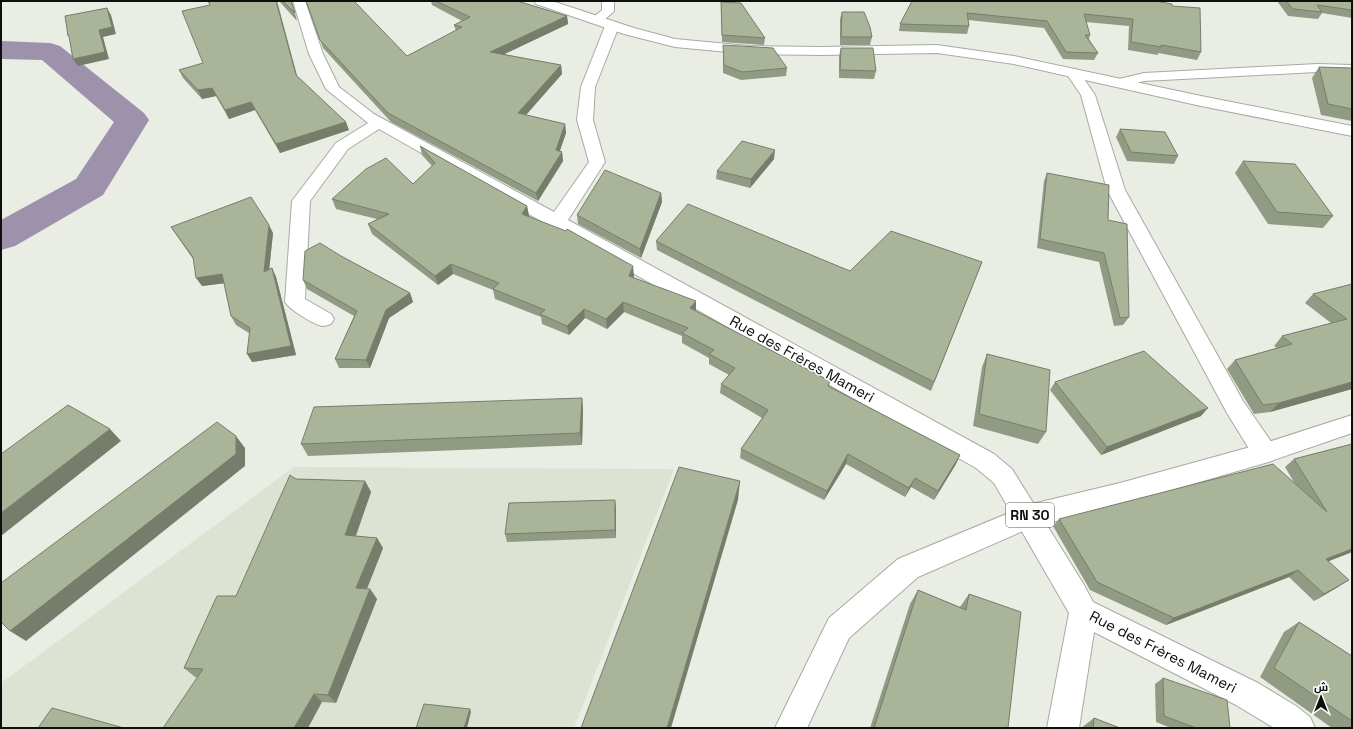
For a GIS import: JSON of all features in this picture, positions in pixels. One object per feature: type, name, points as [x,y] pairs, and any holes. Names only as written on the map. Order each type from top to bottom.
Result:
[{"type":"street","name":"Rue des Frères Mameri","points":[[300,1],[316,54],[333,89],[378,123],[985,461],[1003,476],[1074,594],[1083,612],[1247,694],[1290,724]]},
{"type":"street","points":[[540,1],[612,26],[675,43],[702,47],[749,50],[822,51],[937,49],[1014,60],[1352,131]]},
{"type":"street","points":[[596,20],[608,11],[608,1]]},
{"type":"street","points":[[557,222],[597,162],[585,120],[588,87],[612,26]]},
{"type":"street","points":[[1120,83],[1144,77],[1317,68],[1352,69]]},
{"type":"street","points":[[1073,73],[1088,95],[1116,190],[1235,407],[1265,453]]},
{"type":"street","points":[[324,319],[295,302],[301,201],[342,146],[378,123]]},
{"type":"street","name":"RN 30","points":[[791,728],[839,628],[908,568],[1028,516],[1120,494],[1265,453],[1352,424]]},
{"type":"street","points":[[1062,728],[1083,612]]},
{"type":"shaded area","points":[[294,467],[674,469],[574,728],[1,728],[1,683]]},
{"type":"building","points":[[208,1],[276,1],[296,75],[346,122],[276,144],[251,102],[225,110],[212,88],[198,90],[179,70],[203,63],[182,11],[210,5]]},
{"type":"building","points":[[283,1],[291,1],[295,13]]},
{"type":"building","points":[[306,1],[354,1],[407,56],[462,27],[454,25],[470,17],[436,1],[517,1],[567,16],[490,52],[561,65],[518,113],[565,124],[556,150],[562,152],[536,193],[388,113],[320,40]]},
{"type":"building","points":[[912,1],[1155,1],[1172,4],[1172,6],[1200,8],[1201,52],[1161,45],[1161,47],[1131,42],[1133,19],[1084,14],[1090,35],[1085,35],[1098,53],[1066,52],[1047,21],[967,13],[969,26],[900,24]]},
{"type":"building","points":[[1286,1],[1352,1],[1352,10],[1317,5],[1322,12],[1293,9]]},
{"type":"building","points":[[721,2],[741,3],[765,38],[722,35]]},
{"type":"building","points":[[107,8],[112,27],[99,30],[105,52],[73,59],[65,16]]},
{"type":"building","points":[[842,12],[864,12],[872,37],[841,37]]},
{"type":"building","points":[[723,45],[773,48],[787,68],[742,72],[724,65]]},
{"type":"building","points":[[841,48],[873,48],[876,71],[840,70]]},
{"type":"building","points":[[1319,67],[1352,68],[1352,109],[1328,104]]},
{"type":"building","points":[[1120,129],[1165,132],[1178,156],[1131,152]]},
{"type":"building","points":[[742,141],[775,150],[751,179],[717,171]]},
{"type":"building","points":[[420,146],[527,206],[522,214],[566,231],[567,229],[633,266],[629,276],[696,301],[690,308],[830,381],[828,386],[960,455],[938,491],[915,478],[909,488],[848,454],[827,491],[741,449],[768,410],[721,384],[735,368],[709,354],[714,350],[682,333],[688,328],[623,302],[606,319],[584,309],[567,326],[540,314],[545,310],[493,289],[499,283],[451,264],[435,276],[368,224],[389,214],[332,199],[366,169],[386,158],[413,184],[435,163]]},
{"type":"building","points":[[1243,161],[1295,164],[1333,216],[1277,212]]},
{"type":"building","points":[[605,170],[661,193],[640,249],[577,215]]},
{"type":"building","points":[[1047,173],[1109,185],[1108,220],[1127,224],[1129,317],[1120,318],[1104,253],[1040,239]]},
{"type":"building","points":[[251,197],[269,225],[264,272],[272,268],[291,346],[247,354],[250,328],[231,316],[222,274],[196,278],[193,257],[171,227]]},
{"type":"building","points":[[688,204],[850,271],[891,231],[982,262],[934,382],[656,241]]},
{"type":"building","points":[[320,243],[410,293],[386,310],[366,360],[335,359],[357,311],[303,280],[305,251]]},
{"type":"building","points":[[1352,284],[1352,382],[1279,403],[1263,405],[1235,360],[1292,344],[1282,336],[1347,319],[1313,294]]},
{"type":"building","points":[[1144,351],[1208,408],[1107,447],[1055,382]]},
{"type":"building","points":[[987,354],[1050,370],[1046,432],[979,414]]},
{"type":"building","points":[[582,398],[580,433],[301,444],[314,407]]},
{"type":"building","points":[[68,405],[110,429],[1,513],[1,454]]},
{"type":"building","points":[[217,422],[236,436],[236,454],[10,631],[1,622],[1,583]]},
{"type":"building","points":[[1352,444],[1352,549],[1326,559],[1349,580],[1324,594],[1298,570],[1174,618],[1097,582],[1059,519],[1273,464],[1327,512],[1294,459]]},
{"type":"building","points":[[679,467],[740,481],[667,728],[581,728]]},
{"type":"building","points":[[290,475],[296,479],[365,481],[345,535],[377,538],[356,588],[370,589],[328,695],[314,694],[294,728],[163,728],[203,669],[184,668],[217,596],[236,596]]},
{"type":"building","points":[[615,500],[615,530],[505,534],[509,503]]},
{"type":"building","points":[[918,590],[966,610],[969,594],[1021,612],[1008,728],[874,728]]},
{"type":"building","points":[[1299,622],[1352,656],[1352,721],[1274,668]]},
{"type":"building","points":[[1163,678],[1227,700],[1230,728],[1196,728],[1164,716]]},
{"type":"building","points":[[424,704],[470,709],[464,728],[416,728]]},
{"type":"building","points":[[52,708],[124,728],[38,728]]},
{"type":"building","points":[[1094,718],[1120,728],[1093,728]]},
{"type":"waterway","points":[[1,50],[50,52],[132,120],[90,187],[1,237]]}]
